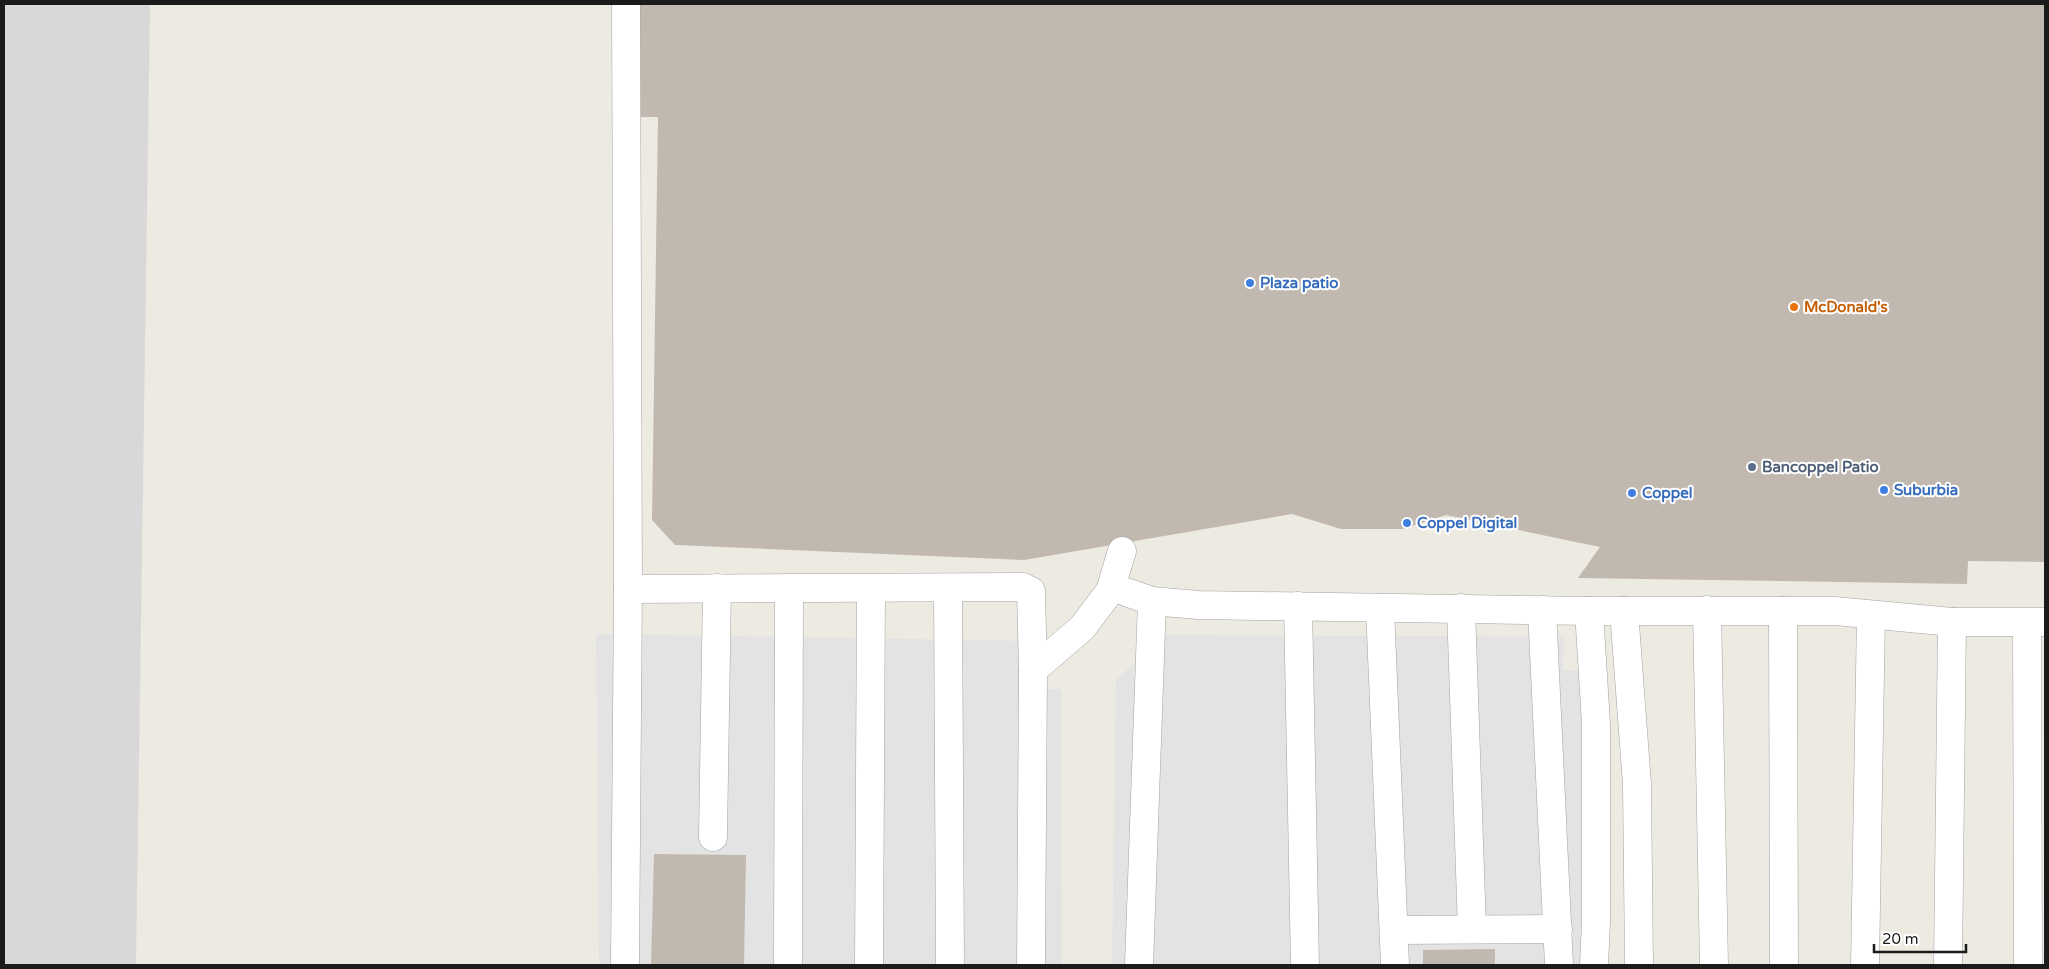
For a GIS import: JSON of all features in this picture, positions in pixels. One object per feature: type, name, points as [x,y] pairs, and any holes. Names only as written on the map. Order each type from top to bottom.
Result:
[{"type":"lane","points":[[624,965],[628,588],[626,4]]},
{"type":"lane","points":[[1033,670],[1082,628],[1110,591],[1122,551]]},
{"type":"lane","points":[[628,588],[1024,587],[1031,591],[1033,670],[1031,965]]},
{"type":"lane","points":[[713,837],[717,588]]},
{"type":"lane","points":[[788,965],[789,588]]},
{"type":"lane","points":[[870,965],[871,588]]},
{"type":"lane","points":[[948,588],[950,965]]},
{"type":"lane","points":[[1126,592],[1152,601],[1198,605],[1589,611],[1835,611],[1952,622],[2036,623],[2028,965]]},
{"type":"lane","points":[[1139,965],[1152,601]]},
{"type":"lane","points":[[1298,606],[1305,965]]},
{"type":"lane","points":[[1380,608],[1395,965]]},
{"type":"lane","points":[[1461,608],[1472,929]]},
{"type":"lane","points":[[1542,610],[1560,965]]},
{"type":"lane","points":[[1624,610],[1637,784],[1639,965]]},
{"type":"lane","points":[[1708,610],[1714,965]]},
{"type":"lane","points":[[1783,610],[1784,965]]},
{"type":"lane","points":[[1589,611],[1596,724],[1596,922],[1594,965]]},
{"type":"lane","points":[[1865,965],[1871,615]]},
{"type":"lane","points":[[1948,965],[1952,622]]},
{"type":"lane","points":[[1394,930],[1558,928]]},
{"type":"shaded area","points":[[4,4],[150,4],[136,965],[4,965]]},
{"type":"shaded area","points":[[596,634],[1039,641],[1040,689],[1061,689],[1062,965],[599,965]]},
{"type":"shaded area","points":[[1165,635],[1564,637],[1563,670],[1589,671],[1586,965],[1112,965],[1116,680]]},
{"type":"building","points":[[629,4],[2045,4],[2045,562],[1968,561],[1967,584],[1578,578],[1600,547],[1446,515],[1403,529],[1341,529],[1292,514],[1024,560],[675,545],[652,520],[658,117],[628,117]]},
{"type":"building","points":[[654,854],[746,855],[744,965],[651,965]]},
{"type":"building","points":[[1495,949],[1495,965],[1423,965],[1423,950]]},
{"type":"place","name":"Plaza patio","points":[[1250,283]]},
{"type":"place","name":"McDonald's","points":[[1794,307]]},
{"type":"place","name":"Bancoppel Patio","points":[[1752,467]]},
{"type":"place","name":"Suburbia","points":[[1884,490]]},
{"type":"place","name":"Coppel","points":[[1632,493]]},
{"type":"place","name":"Coppel Digital","points":[[1407,523]]}]
